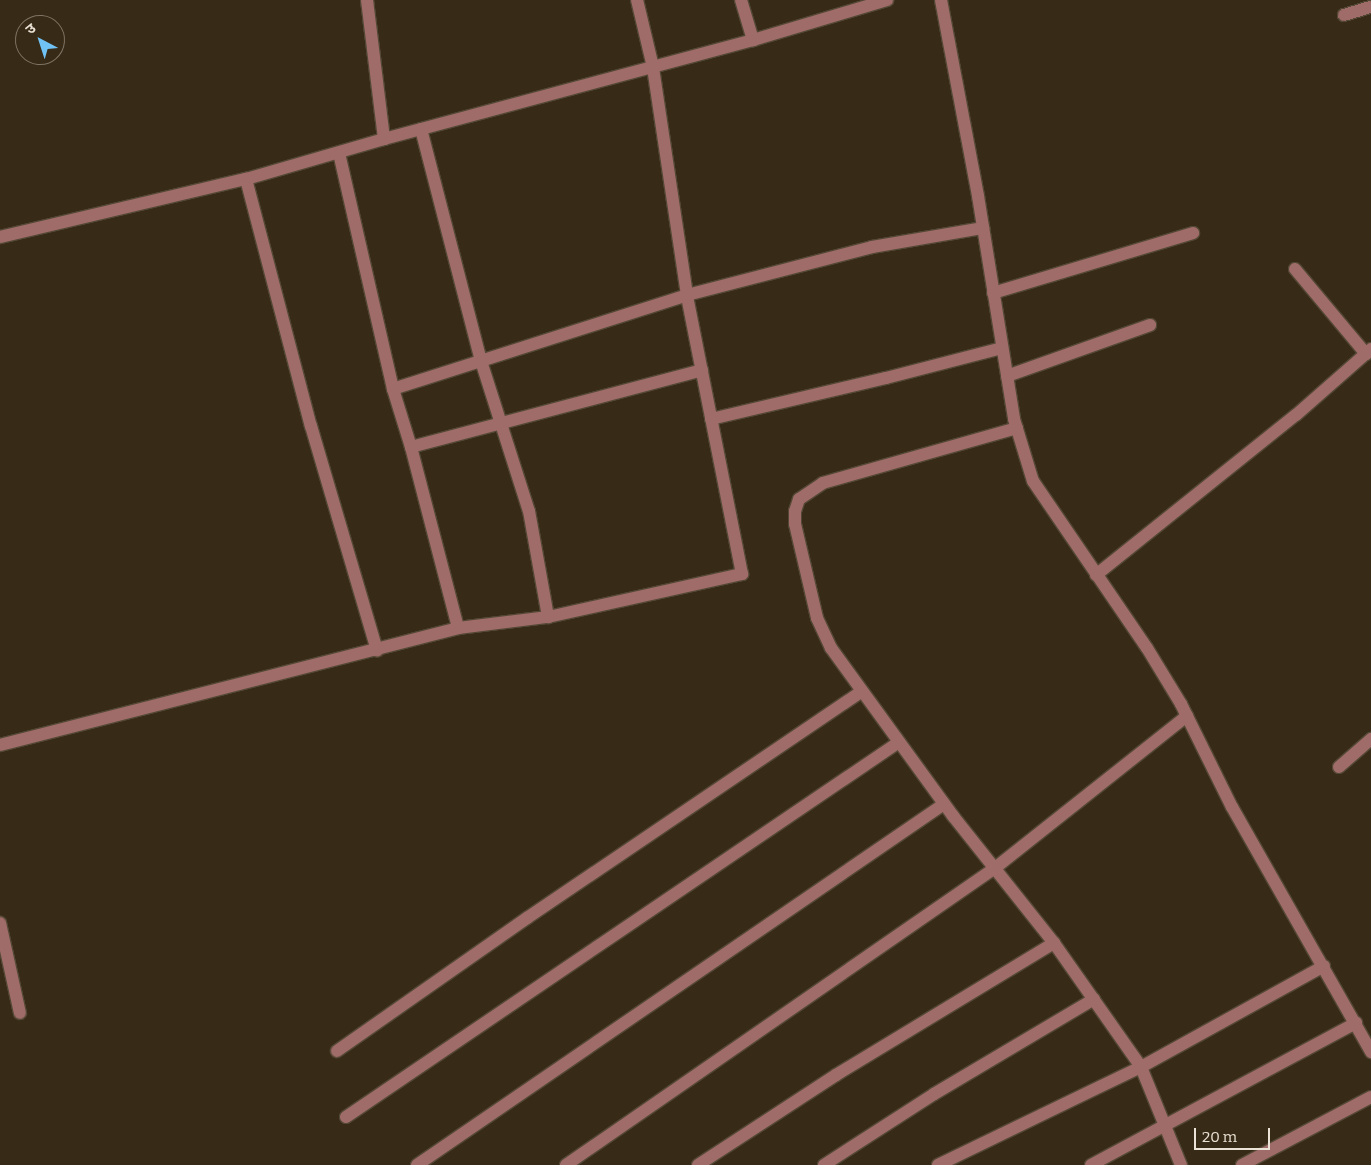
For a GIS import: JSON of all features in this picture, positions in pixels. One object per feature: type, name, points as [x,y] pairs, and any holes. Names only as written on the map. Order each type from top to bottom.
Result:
[{"type":"street","points":[[367,0],[384,139]]},
{"type":"street","points":[[0,745],[458,628],[548,617],[742,574],[710,419],[688,295],[653,67],[637,0]]},
{"type":"street","points":[[741,0],[753,40]]},
{"type":"street","points":[[0,237],[246,179],[384,139],[753,40],[887,0]]},
{"type":"street","points":[[941,0],[983,228],[1007,376],[1017,428],[1027,464],[1040,493],[1147,648],[1187,716],[1232,807],[1356,1022],[1371,1052]]},
{"type":"street","points":[[1344,15],[1371,7]]},
{"type":"street","points":[[421,129],[481,361],[529,511],[548,617]]},
{"type":"street","points":[[339,153],[393,389],[411,446],[458,628]]},
{"type":"street","points":[[246,179],[311,426],[377,650]]},
{"type":"street","points":[[393,389],[688,295],[872,247],[983,228]]},
{"type":"street","points":[[994,293],[1193,233]]},
{"type":"street","points":[[1096,575],[1296,415],[1368,351],[1295,269]]},
{"type":"street","points":[[1007,376],[1150,325]]},
{"type":"street","points":[[710,419],[886,378],[1002,348]]},
{"type":"street","points":[[411,446],[702,370]]},
{"type":"street","points":[[1017,428],[823,483],[799,498],[795,511],[795,524],[817,618],[830,648],[860,692],[944,804],[1054,943],[1141,1067],[1181,1165]]},
{"type":"street","points":[[337,1050],[860,692]]},
{"type":"street","points":[[566,1165],[995,868],[1187,716]]},
{"type":"street","points":[[1339,767],[1371,739]]},
{"type":"street","points":[[346,1117],[899,742]]},
{"type":"street","points":[[417,1165],[944,804]]},
{"type":"street","points":[[0,923],[20,1012]]},
{"type":"street","points":[[698,1165],[836,1075],[1054,943]]},
{"type":"street","points":[[938,1165],[1141,1067],[1324,966]]},
{"type":"street","points":[[824,1165],[934,1094],[1094,999]]},
{"type":"street","points":[[1091,1165],[1165,1123],[1356,1022]]},
{"type":"street","points":[[1242,1165],[1371,1097]]}]
